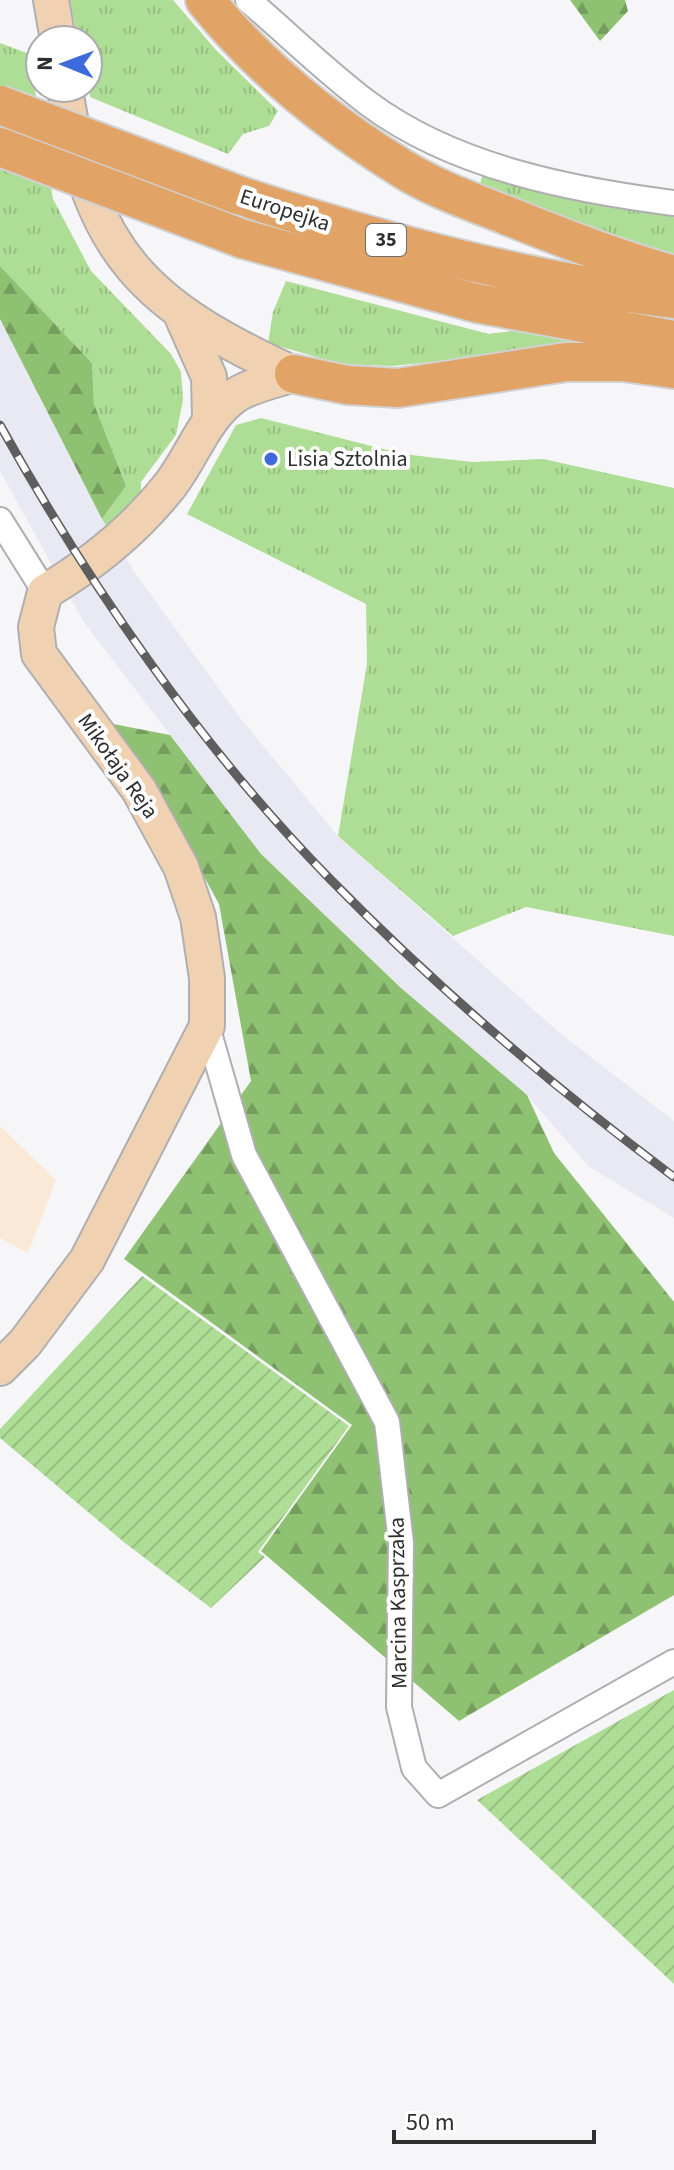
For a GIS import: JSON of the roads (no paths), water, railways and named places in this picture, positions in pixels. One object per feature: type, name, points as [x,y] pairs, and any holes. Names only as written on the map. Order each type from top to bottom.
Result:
[{"type":"main road","points":[[205,0],[252,52],[302,96],[406,171],[481,206],[614,258],[674,275]]},
{"type":"main road","name":"Europejka","points":[[0,105],[238,195],[339,227],[461,259],[612,290],[674,299]]},
{"type":"main road","name":"Europejka","points":[[0,147],[243,239],[476,303],[674,340]]},
{"type":"main road","points":[[294,374],[347,385],[398,388],[566,362],[623,362],[674,369]]},
{"type":"street","points":[[51,0],[55,24]]},
{"type":"street","points":[[248,0],[370,105],[475,160],[625,197],[674,203]]},
{"type":"street","points":[[68,104],[80,165],[102,225],[129,267],[182,316],[294,374]]},
{"type":"street","points":[[182,316],[209,377],[210,419]]},
{"type":"street","points":[[0,520],[45,592],[99,558],[151,508],[173,481],[210,419],[237,394],[294,374]]},
{"type":"street","name":"Mikołaja Reja","points":[[0,1368],[25,1343],[87,1260],[207,1026],[207,978],[198,917],[181,867],[139,790],[39,654],[36,627],[45,592]]},
{"type":"street","name":"Marcina Kasprzaka","points":[[207,1026],[244,1155],[387,1422],[401,1543],[399,1707],[414,1768],[438,1795],[674,1662]]},
{"type":"railway","points":[[0,425],[71,545],[150,663],[237,776],[283,829],[371,920],[454,998],[584,1108],[674,1177]]},
{"type":"place","name":"Lisia Sztolnia","points":[[271,459]]}]
